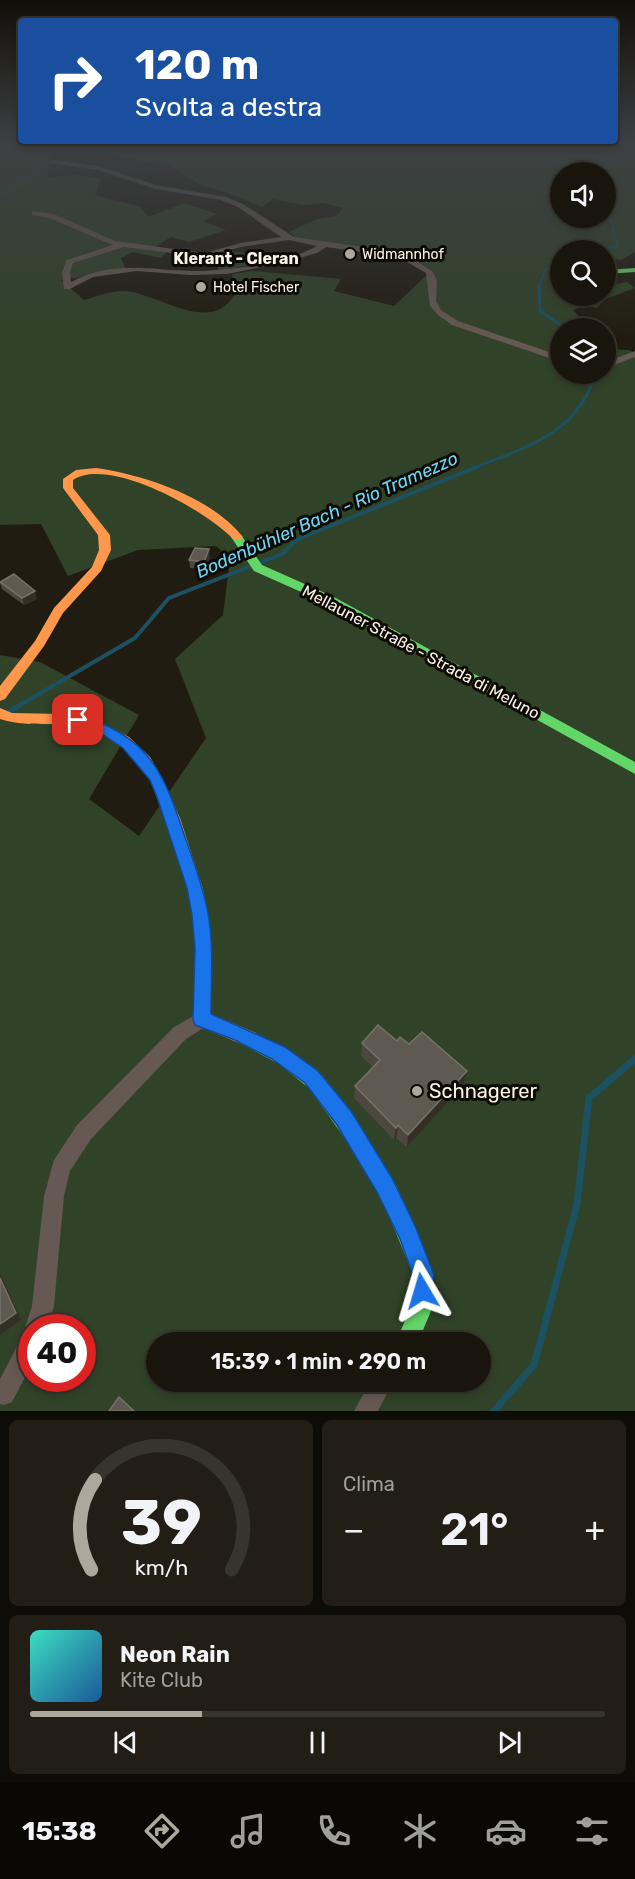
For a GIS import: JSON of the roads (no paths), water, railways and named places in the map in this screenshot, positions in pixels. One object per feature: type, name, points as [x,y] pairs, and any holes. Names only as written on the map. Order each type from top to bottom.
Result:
[{"type":"street","points":[[245,210],[289,238]]},
{"type":"street","points":[[36,213],[51,216],[120,245],[209,255],[240,245],[289,238],[374,250],[400,257],[430,272],[433,278],[433,303],[440,313],[455,323],[550,355]]},
{"type":"street","points":[[120,245],[70,262],[66,272],[67,287],[91,275],[137,269],[197,273],[235,270],[315,251],[326,244]]},
{"type":"street","points":[[616,261],[635,261]]},
{"type":"street","points":[[616,271],[635,270]]},
{"type":"street","points":[[616,361],[635,354]]},
{"type":"street","name":"Mellauner Straße - Strada di Meluno","points":[[0,696],[40,643],[58,611],[97,568],[105,550],[105,536],[68,488],[68,479],[77,471],[108,473],[187,499],[225,522],[254,564],[330,600],[635,769]]},
{"type":"street","points":[[3,715],[64,718],[90,723],[107,730],[128,745],[156,777],[195,888],[201,915],[202,1019]]},
{"type":"street","points":[[40,1314],[54,1196],[61,1167],[92,1124],[180,1033],[202,1019]]},
{"type":"street","points":[[202,1019],[241,1034],[279,1053],[311,1077],[344,1118],[384,1185],[409,1235],[424,1275],[421,1307],[414,1332]]},
{"type":"street","points":[[4,1394],[18,1368]]},
{"type":"street","points":[[365,1411],[376,1392]]},
{"type":"waterway","name":"Bodenbühler Bach - Rio Tramezzo","points":[[613,228],[618,246],[616,246]]},
{"type":"waterway","name":"Bodenbühler Bach - Rio Tramezzo","points":[[539,286],[546,269],[550,267]]},
{"type":"waterway","name":"Bodenbühler Bach - Rio Tramezzo","points":[[539,286],[540,311],[550,318]]},
{"type":"waterway","name":"Bodenbühler Bach - Rio Tramezzo","points":[[473,468],[547,436],[576,411],[591,384]]},
{"type":"waterway","name":"Bodenbühler Bach - Rio Tramezzo","points":[[20,705],[135,638],[169,598],[282,554],[297,540],[310,534],[477,467]]},
{"type":"waterway","name":"Bodenbühler Bach - Rio Tramezzo","points":[[0,717],[22,704]]},
{"type":"waterway","points":[[494,1411],[534,1365],[577,1204],[589,1098],[635,1059]]},
{"type":"place","name":"Widmannhof","points":[[350,254]]},
{"type":"place","name":"Hotel Fischer","points":[[201,287]]},
{"type":"place","name":"Schnagerer","points":[[417,1091]]},
{"type":"district","name":"Klerant - Cleran","points":[[236,258]]}]
